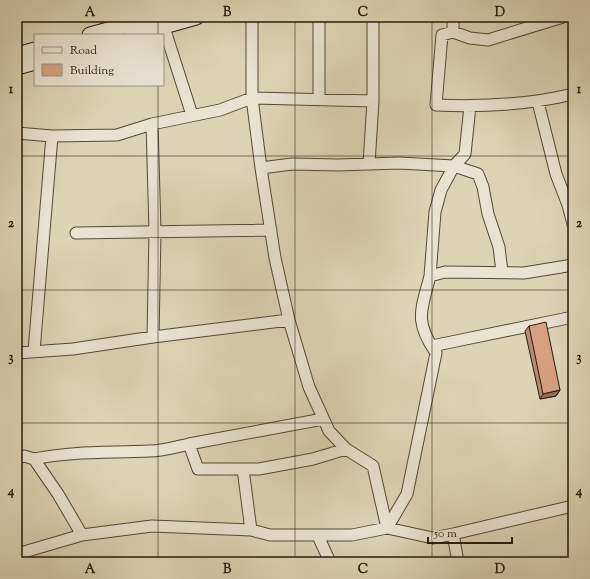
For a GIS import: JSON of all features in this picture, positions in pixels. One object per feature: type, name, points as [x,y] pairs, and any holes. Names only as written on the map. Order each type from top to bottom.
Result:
[{"type":"street","points":[[95,34],[160,20],[196,17]]},
{"type":"street","points":[[252,17],[252,98],[270,230],[289,320],[309,387],[329,431],[346,449],[373,466],[387,528]]},
{"type":"street","points":[[319,17],[319,100]]},
{"type":"street","points":[[369,164],[373,101],[373,17]]},
{"type":"street","points":[[452,17],[453,32]]},
{"type":"street","points":[[563,17],[488,40],[470,38],[453,32],[442,35],[436,105],[470,106],[538,102],[573,94]]},
{"type":"street","points":[[134,34],[160,20]]},
{"type":"street","points":[[160,20],[192,115]]},
{"type":"street","points":[[17,55],[34,50]]},
{"type":"street","points":[[17,67],[34,62]]},
{"type":"street","points":[[17,133],[52,136],[116,135],[152,124],[220,110],[252,98],[373,101]]},
{"type":"street","points":[[538,102],[556,174],[568,205],[573,224]]},
{"type":"street","points":[[387,528],[407,494],[436,353],[425,336],[420,313],[430,276],[435,212],[441,190],[454,166],[465,154],[470,106]]},
{"type":"street","points":[[152,124],[155,231],[153,336]]},
{"type":"street","points":[[34,352],[52,136]]},
{"type":"street","points":[[261,168],[292,164],[399,163],[454,166],[478,174],[483,188],[488,214],[499,247],[502,272]]},
{"type":"street","points":[[76,233],[270,230]]},
{"type":"street","points":[[430,276],[445,272],[524,273],[573,265]]},
{"type":"street","points":[[432,346],[573,317]]},
{"type":"street","points":[[17,353],[73,349],[153,336],[289,320]]},
{"type":"street","points":[[17,458],[24,456],[34,459],[55,455],[83,453],[150,451],[323,419]]},
{"type":"street","points":[[189,444],[198,469],[259,469],[313,459],[346,449]]},
{"type":"street","points":[[34,459],[58,494],[82,535]]},
{"type":"street","points":[[243,469],[251,530]]},
{"type":"street","points":[[17,554],[82,535],[152,526],[251,530],[270,535],[318,536],[352,535],[387,528],[433,538],[573,506]]},
{"type":"street","points":[[453,534],[458,562]]},
{"type":"street","points":[[318,536],[330,562]]},
{"type":"building","points":[[546,322],[560,390],[543,394],[529,326]]}]
